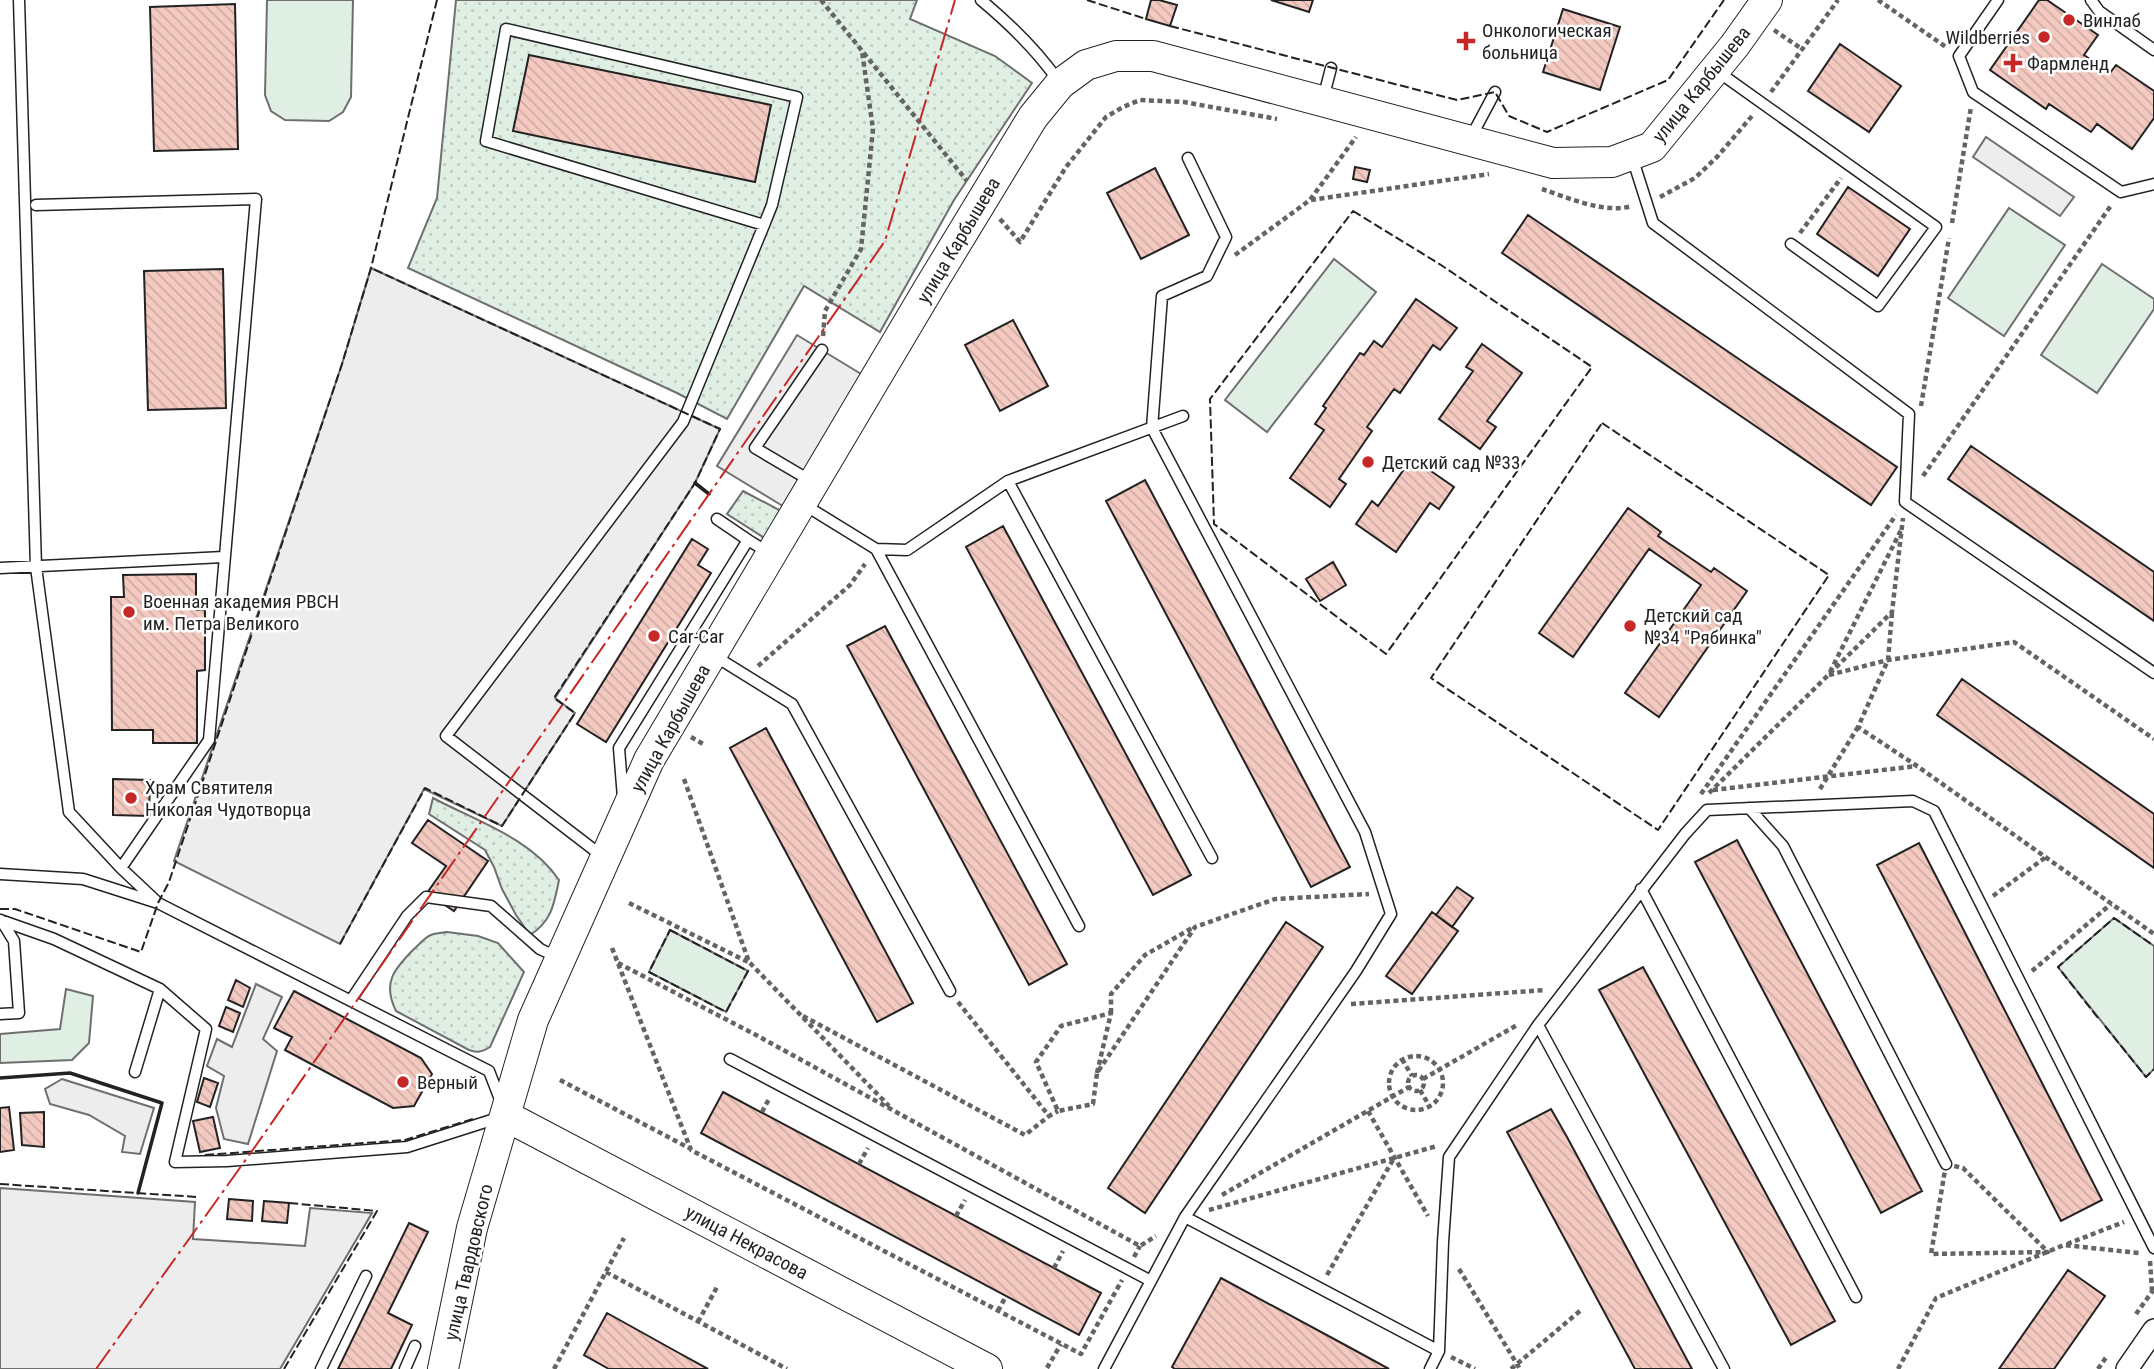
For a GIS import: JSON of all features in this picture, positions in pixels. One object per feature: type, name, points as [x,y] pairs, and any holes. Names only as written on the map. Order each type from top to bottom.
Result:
[{"type":"street","name":"улица Карбышева","points":[[506,1116],[533,1020],[559,958],[649,760],[711,654],[759,547],[807,493],[1033,117],[1060,85],[1086,65],[1116,56],[1153,56],[1553,163],[1612,162],[1652,147],[1735,45],[1767,13]]},
{"type":"street","name":"улица Твардовского","points":[[443,1369],[472,1228],[506,1116]]},
{"type":"street","name":"улица Некрасова","points":[[506,1116],[987,1369]]},
{"type":"street","points":[[2127,1369],[2154,1330]]},
{"type":"lane","points":[[19,0],[36,566],[69,811],[121,868],[158,903]]},
{"type":"lane","points":[[981,0],[1017,30],[1044,61],[1060,85]]},
{"type":"lane","points":[[1998,0],[1959,56],[1973,92],[2121,192],[2154,184]]},
{"type":"lane","points":[[2091,0],[2099,11],[2154,50]]},
{"type":"lane","points":[[604,858],[446,736],[683,422],[764,225],[772,205],[797,97],[506,29],[486,141],[764,225]]},
{"type":"lane","points":[[1322,100],[1331,68]]},
{"type":"lane","points":[[1715,70],[1936,227],[1878,306],[1791,244]]},
{"type":"lane","points":[[1469,140],[1495,92]]},
{"type":"lane","points":[[1631,154],[1653,223],[1909,414],[1905,502],[2154,673]]},
{"type":"lane","points":[[1104,1369],[1185,1217],[1331,1006],[1391,914],[1364,832],[1153,428],[1162,296],[1207,276],[1226,237],[1188,158]]},
{"type":"lane","points":[[36,205],[256,199],[209,740],[121,868]]},
{"type":"lane","points":[[822,350],[755,448],[876,549],[1079,926]]},
{"type":"lane","points":[[876,549],[907,550],[1008,481],[1183,416]]},
{"type":"lane","points":[[1008,481],[1212,858]]},
{"type":"lane","points":[[624,815],[619,748],[759,547],[717,519]]},
{"type":"lane","points":[[0,568],[224,557]]},
{"type":"lane","points":[[711,654],[792,704],[950,991]]},
{"type":"lane","points":[[1430,1369],[1439,1352],[1449,1157],[1538,1025],[1641,889],[1707,810],[1913,801],[1934,811],[2154,1248]]},
{"type":"lane","points":[[1749,808],[1783,846],[1946,1164]]},
{"type":"lane","points":[[0,874],[83,879],[158,903],[489,1072],[506,1116],[407,1147],[175,1163],[206,1029],[160,989],[54,939],[1,920]]},
{"type":"lane","points":[[1641,889],[1857,1297]]},
{"type":"lane","points":[[351,1000],[407,916],[426,897],[491,906],[540,949],[559,958]]},
{"type":"lane","points":[[0,1014],[19,1013],[14,941],[1,920]]},
{"type":"lane","points":[[135,1072],[160,989]]},
{"type":"lane","points":[[1538,1025],[1724,1369]]},
{"type":"lane","points":[[730,1059],[1151,1281]]},
{"type":"lane","points":[[1185,1217],[1439,1352]]},
{"type":"lane","points":[[321,1369],[366,1276]]},
{"type":"lane","points":[[405,1369],[415,1346]]},
{"type":"path","points":[[821,0],[982,200],[1020,242],[1066,167],[1106,117],[1140,100],[1184,102],[1279,119]]},
{"type":"path","points":[[1878,0],[1959,56]]},
{"type":"path","points":[[1767,13],[1802,49]]},
{"type":"path","points":[[822,350],[825,311],[861,249],[873,129],[862,50]]},
{"type":"path","points":[[1921,406],[1973,92]]},
{"type":"path","points":[[1207,276],[1310,200],[1356,137],[1345,134]]},
{"type":"path","points":[[1791,244],[1851,166]]},
{"type":"path","points":[[1310,200],[1490,174]]},
{"type":"path","points":[[1892,612],[1713,790],[1698,800],[2121,192]]},
{"type":"path","points":[[1811,805],[1858,727],[1888,660],[1905,502]]},
{"type":"path","points":[[1828,675],[1903,526]]},
{"type":"path","points":[[747,676],[850,585],[876,549]]},
{"type":"path","points":[[1828,675],[1888,660],[2014,642],[2154,739]]},
{"type":"path","points":[[1858,727],[2154,934]]},
{"type":"path","points":[[687,734],[705,745]]},
{"type":"path","points":[[1713,790],[1917,766]]},
{"type":"path","points":[[684,779],[749,962]]},
{"type":"path","points":[[1981,905],[2046,857]]},
{"type":"path","points":[[799,1014],[1025,1135],[1058,1111],[1093,1104],[1111,1013],[1111,994],[1145,955],[1195,927],[1275,899],[1384,893]]},
{"type":"path","points":[[629,903],[749,962],[893,1110]]},
{"type":"path","points":[[2020,982],[2111,904]]},
{"type":"path","points":[[1097,1073],[1195,927]]},
{"type":"path","points":[[612,948],[691,1150]]},
{"type":"path","points":[[617,962],[1140,1246]]},
{"type":"path","points":[[1331,1006],[1549,990],[1541,1000]]},
{"type":"path","points":[[950,991],[1049,1116]]},
{"type":"path","points":[[1058,1111],[1036,1062],[1061,1026],[1111,1013]]},
{"type":"path","points":[[1423,1079],[1525,1020],[1518,1031]]},
{"type":"path","points":[[1423,1057],[1433,1061],[1440,1069],[1443,1090],[1438,1100],[1430,1107],[1409,1110],[1399,1105],[1392,1097],[1390,1076],[1394,1066],[1402,1059],[1423,1057]]},
{"type":"path","points":[[1402,1059],[1412,1076]]},
{"type":"path","points":[[1418,1075],[1423,1079],[1424,1085],[1420,1090],[1414,1091],[1409,1087],[1408,1081],[1412,1076],[1418,1075]]},
{"type":"path","points":[[560,1080],[1081,1354],[1140,1246],[1185,1217],[1447,1143]]},
{"type":"path","points":[[1219,1197],[1409,1087]]},
{"type":"path","points":[[1420,1090],[1430,1107]]},
{"type":"path","points":[[1320,1288],[1394,1157]]},
{"type":"path","points":[[1946,1164],[1962,1168],[2048,1252],[1931,1254],[1946,1164]]},
{"type":"path","points":[[1898,1369],[1936,1298],[2138,1216]]},
{"type":"path","points":[[554,1369],[624,1238]]},
{"type":"path","points":[[2064,1245],[2154,1255]]},
{"type":"path","points":[[606,1272],[787,1369]]},
{"type":"path","points":[[698,1322],[717,1287]]},
{"type":"path","points":[[998,1311],[1006,1296]]},
{"type":"path","points":[[1511,1369],[1580,1311]]},
{"type":"path","points":[[1047,1368],[1061,1344]]},
{"type":"path","points":[[1439,1352],[1475,1369]]},
{"type":"green space","points":[[267,0],[353,0],[351,97],[343,112],[329,121],[285,120],[271,111],[265,95]]},
{"type":"green space","points":[[456,0],[917,0],[910,19],[995,56],[1032,83],[954,200],[880,332],[804,286],[727,419],[677,393],[408,268],[437,198]]},
{"type":"green space","points":[[2009,208],[2065,245],[2004,336],[1948,298]]},
{"type":"green space","points":[[1334,259],[1376,292],[1267,432],[1225,400]]},
{"type":"green space","points":[[2102,264],[2154,299],[2154,309],[2097,393],[2041,355]]},
{"type":"green space","points":[[743,491],[783,512],[766,539],[727,514]]},
{"type":"green space","points":[[433,798],[518,842],[547,865],[559,880],[548,918],[537,930],[530,935],[516,915],[485,850],[429,814]]},
{"type":"green space","points":[[2114,918],[2154,946],[2154,1069],[2146,1077],[2058,967]]},
{"type":"green space","points":[[670,930],[748,971],[726,1012],[649,972]]},
{"type":"green space","points":[[447,932],[478,936],[498,943],[524,972],[490,1047],[482,1051],[469,1050],[396,1011],[392,1001],[390,984],[401,963],[427,937]]},
{"type":"green space","points":[[66,989],[93,996],[89,1043],[72,1060],[0,1063],[0,1034],[60,1029]]},
{"type":"shaded area","points":[[1986,137],[2074,197],[2060,216],[1973,157]]},
{"type":"shaded area","points":[[371,268],[720,429],[695,483],[555,698],[575,713],[502,826],[424,789],[340,944],[174,861],[342,364]]},
{"type":"shaded area","points":[[797,335],[866,377],[786,508],[717,466]]},
{"type":"shaded area","points":[[256,984],[282,997],[263,1039],[277,1051],[248,1144],[224,1139],[216,1108],[224,1076],[207,1066],[217,1039],[232,1047]]},
{"type":"shaded area","points":[[62,1079],[154,1108],[140,1154],[122,1152],[125,1136],[89,1115],[50,1104],[45,1089]]},
{"type":"shaded area","points":[[0,1188],[195,1202],[193,1239],[305,1246],[310,1208],[372,1213],[280,1369],[0,1369]]},
{"type":"building","points":[[1151,0],[1177,5],[1170,26],[1146,19]]},
{"type":"building","points":[[1271,0],[1313,0],[1309,12]]},
{"type":"building","points":[[2039,0],[2047,0],[2098,35],[2084,55],[2110,73],[2116,65],[2154,91],[2154,118],[2132,149],[2097,124],[2091,132],[2049,104],[2046,109],[1990,70]]},
{"type":"building","points":[[235,4],[238,149],[154,151],[150,7]]},
{"type":"building","points":[[1563,9],[1620,27],[1600,90],[1543,72]]},
{"type":"building","points":[[1840,44],[1901,86],[1869,132],[1808,91]]},
{"type":"building","points":[[529,55],[771,105],[755,182],[513,131]]},
{"type":"building","points":[[1355,167],[1370,170],[1367,182],[1353,179]]},
{"type":"building","points":[[1155,168],[1189,235],[1141,259],[1107,193]]},
{"type":"building","points":[[1848,187],[1910,229],[1878,276],[1817,234]]},
{"type":"building","points":[[1528,215],[1897,467],[1871,505],[1502,253]]},
{"type":"building","points":[[223,269],[226,408],[148,410],[144,271]]},
{"type":"building","points":[[1416,299],[1457,328],[1440,350],[1433,345],[1400,393],[1394,389],[1367,427],[1372,431],[1339,479],[1346,484],[1330,507],[1290,478],[1324,430],[1315,424],[1326,408],[1323,406],[1360,353],[1364,355],[1374,341],[1382,347]]},
{"type":"building","points":[[1013,320],[1048,386],[1000,411],[965,345]]},
{"type":"building","points":[[1482,344],[1522,373],[1487,421],[1496,427],[1480,449],[1439,419],[1473,371],[1466,367]]},
{"type":"building","points":[[1971,446],[2154,572],[2154,621],[1948,479]]},
{"type":"building","points":[[1412,458],[1454,487],[1439,509],[1430,503],[1396,552],[1356,524],[1372,501],[1378,506]]},
{"type":"building","points":[[1145,480],[1350,867],[1311,887],[1106,501]]},
{"type":"building","points":[[1628,508],[1661,532],[1658,536],[1711,572],[1714,568],[1747,591],[1659,717],[1625,693],[1701,585],[1649,549],[1573,657],[1539,633]]},
{"type":"building","points":[[1003,526],[1191,875],[1153,895],[966,547]]},
{"type":"building","points":[[692,539],[708,549],[698,565],[711,573],[606,742],[577,724]]},
{"type":"building","points":[[1333,562],[1346,585],[1320,601],[1306,579]]},
{"type":"building","points":[[196,574],[196,610],[205,610],[205,670],[197,671],[197,743],[153,743],[153,730],[112,730],[111,597],[124,597],[123,575]]},
{"type":"building","points":[[885,626],[1067,964],[1029,985],[847,646]]},
{"type":"building","points":[[1962,679],[2154,814],[2154,868],[1937,715]]},
{"type":"building","points":[[766,728],[913,1003],[877,1022],[730,748]]},
{"type":"building","name":"Храм Святителя Николая Чудотворца","points":[[113,779],[150,780],[149,816],[113,815]]},
{"type":"building","points":[[428,820],[488,861],[454,911],[427,893],[446,866],[412,843]]},
{"type":"building","points":[[1737,840],[1922,1191],[1881,1213],[1695,862]]},
{"type":"building","points":[[1919,843],[2102,1200],[2061,1221],[1877,865]]},
{"type":"building","points":[[1457,887],[1473,898],[1452,927],[1436,915]]},
{"type":"building","points":[[1432,912],[1458,931],[1412,994],[1386,976]]},
{"type":"building","points":[[1286,922],[1323,947],[1145,1213],[1108,1188]]},
{"type":"building","points":[[1643,967],[1835,1321],[1791,1345],[1599,990]]},
{"type":"building","points":[[236,980],[250,988],[243,1007],[228,1000]]},
{"type":"building","points":[[294,991],[421,1058],[432,1074],[414,1106],[393,1108],[285,1050],[292,1037],[274,1028]]},
{"type":"building","points":[[226,1007],[240,1013],[233,1032],[219,1026]]},
{"type":"building","points":[[204,1078],[218,1083],[210,1107],[197,1102]]},
{"type":"building","points":[[723,1092],[1101,1293],[1079,1335],[701,1133]]},
{"type":"building","points":[[9,1107],[14,1150],[0,1152],[0,1108]]},
{"type":"building","points":[[1551,1109],[1692,1369],[1635,1369],[1507,1132]]},
{"type":"building","points":[[44,1112],[44,1147],[22,1145],[20,1113]]},
{"type":"building","points":[[213,1117],[220,1148],[200,1152],[193,1121]]},
{"type":"building","points":[[229,1199],[253,1201],[252,1221],[227,1219]]},
{"type":"building","points":[[264,1201],[289,1203],[287,1223],[262,1221]]},
{"type":"building","points":[[409,1223],[428,1232],[388,1313],[412,1325],[391,1369],[338,1369]]},
{"type":"building","points":[[2068,1270],[2105,1296],[2054,1369],[1999,1369]]},
{"type":"building","points":[[1221,1278],[1389,1369],[1175,1369],[1172,1367]]},
{"type":"building","points":[[607,1313],[708,1369],[609,1369],[584,1355]]},
{"type":"fence","points":[[0,909],[15,909],[141,952],[158,903],[169,882],[342,364],[371,268],[437,0]]},
{"type":"fence","points":[[1087,0],[1146,19]]},
{"type":"fence","points":[[1170,26],[1457,100],[1495,92],[1509,116],[1547,132],[1668,80],[1724,0]]},
{"type":"fence","points":[[1353,211],[1441,265],[1592,367],[1386,654],[1214,524],[1210,399],[1353,211]]},
{"type":"fence","points":[[340,944],[425,788],[502,826],[575,713],[554,698],[695,483],[720,429],[371,268]]},
{"type":"fence","points":[[1602,423],[1829,575],[1658,830],[1431,678],[1602,423]]},
{"type":"fence","points":[[2098,1018],[2058,967],[2114,918],[2154,946]]},
{"type":"fence","points":[[670,930],[748,971],[726,1012],[649,972],[670,930]]},
{"type":"fence","points":[[2105,1026],[2146,1077],[2154,1069]]},
{"type":"fence","points":[[205,1155],[405,1140],[476,1118]]},
{"type":"fence","points":[[0,1184],[197,1197]]},
{"type":"fence","points":[[284,1369],[377,1211],[289,1203]]},
{"type":"wall","points":[[695,483],[709,494]]},
{"type":"wall","points":[[0,1078],[70,1073],[162,1103],[138,1193]]},
{"type":"power","points":[[96,1369],[257,1144],[885,241],[955,0]]},
{"type":"place","name":"Винлаб","points":[[2069,20]]},
{"type":"place","name":"Wildberries","points":[[2044,37]]},
{"type":"place","name":"Онкологическая больница","points":[[1466,41]]},
{"type":"place","name":"Фармленд","points":[[2013,63]]},
{"type":"place","name":"Детский сад №33","points":[[1368,462]]},
{"type":"place","name":"Военная академия РВСН им. Петра Великого","points":[[129,612]]},
{"type":"place","name":"Детский сад №34 \"Рябинка\"","points":[[1630,626]]},
{"type":"place","name":"Car-Car","points":[[654,636]]},
{"type":"place","name":"Храм Святителя Николая Чудотворца","points":[[131,798]]},
{"type":"place","name":"Верный","points":[[403,1082]]}]
